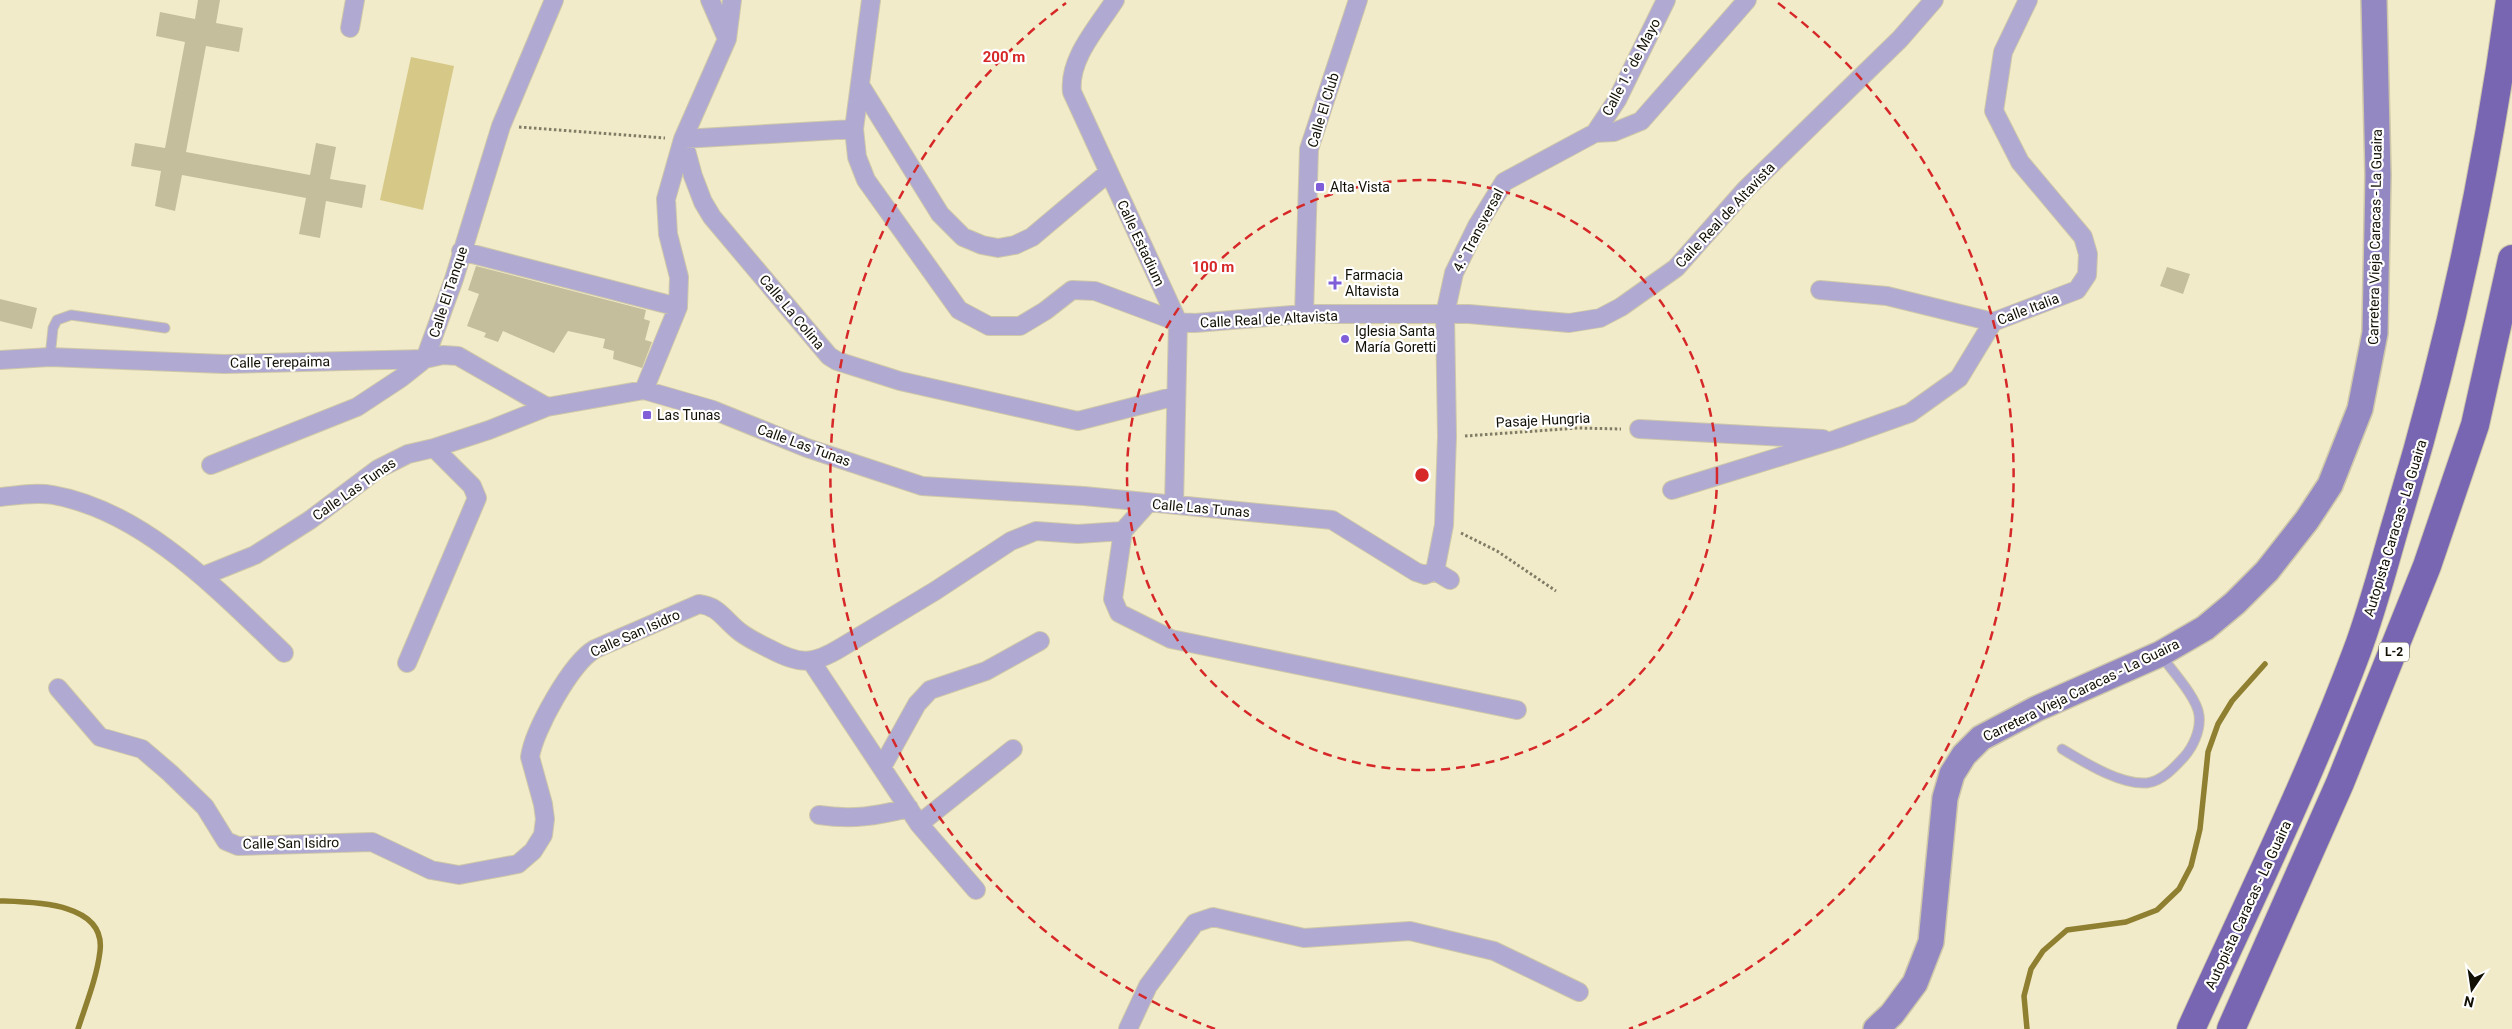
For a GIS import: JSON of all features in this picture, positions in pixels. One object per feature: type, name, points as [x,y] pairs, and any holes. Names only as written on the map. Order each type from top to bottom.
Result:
[{"type":"highway","name":"Autopista Caracas - La Guaira","points":[[2191,1029],[2308,773],[2358,648],[2429,415],[2451,326],[2475,215],[2510,0]]},
{"type":"highway","name":"L-2","points":[[2231,1029],[2340,783],[2427,566],[2475,425],[2512,259]]},
{"type":"main road","name":"Carretera Vieja Caracas - La Guaira","points":[[1876,1029],[1892,1014],[1914,984],[1931,942],[1945,798],[1952,774],[1964,755],[1981,738],[2036,709],[2160,654],[2205,628],[2235,603],[2267,571],[2307,520],[2330,485],[2360,409],[2375,333],[2378,175],[2374,0]]},
{"type":"street","points":[[350,28],[355,0]]},
{"type":"street","name":"Calle El Tanque","points":[[426,359],[454,279],[461,251],[501,126],[554,0]]},
{"type":"street","points":[[710,0],[727,39]]},
{"type":"street","points":[[644,390],[678,307],[678,277],[668,234],[666,199],[683,139],[727,39],[732,0]]},
{"type":"street","name":"Calle Real de Altavista","points":[[871,0],[854,129],[857,157],[866,180],[959,310],[989,326],[1020,326],[1045,311],[1072,290],[1095,291],[1178,322],[1195,323],[1304,314],[1445,314],[1569,323],[1600,318],[1621,307],[1676,268],[1746,189],[1900,39],[1934,0]]},
{"type":"street","name":"Calle Estadium","points":[[1115,0],[1077,60],[1071,84],[1072,92],[1108,173],[1178,322],[1174,505]]},
{"type":"street","name":"Calle El Club","points":[[1304,314],[1309,149],[1358,0]]},
{"type":"street","name":"Calle 1.° de Mayo","points":[[1595,133],[1617,100],[1666,0]]},
{"type":"street","name":"4.° Transversal","points":[[1435,571],[1444,525],[1447,436],[1445,314],[1454,273],[1478,226],[1504,182],[1595,133],[1614,132],[1641,121],[1747,0]]},
{"type":"street","name":"Calle Italia","points":[[1672,490],[1837,439],[1910,413],[1958,378],[1993,322],[2078,290],[2087,275],[2088,254],[2083,237],[2020,162],[1994,111],[2002,52],[2028,0]]},
{"type":"street","points":[[860,85],[940,214],[964,237],[982,245],[998,248],[1015,245],[1032,237],[1108,173]]},
{"type":"street","points":[[683,139],[854,129]]},
{"type":"street","name":"Calle La Colina","points":[[683,139],[693,176],[703,202],[712,217],[816,342],[837,361],[900,381],[1078,421],[1176,396]]},
{"type":"street","points":[[461,251],[678,307]]},
{"type":"street","points":[[1820,290],[1887,296],[1993,322]]},
{"type":"street","name":"Calle Terepaima","points":[[0,360],[50,357],[224,364],[426,359],[443,355],[458,356],[547,407]]},
{"type":"street","points":[[211,465],[357,407],[426,359]]},
{"type":"street","name":"Calle Las Tunas","points":[[203,576],[255,555],[310,520],[392,460],[489,430],[547,407],[644,390],[713,410],[807,448],[922,486],[1084,496],[1148,504],[1332,520],[1416,572],[1426,575],[1435,571]]},
{"type":"street","points":[[1639,429],[1837,439]]},
{"type":"street","points":[[407,663],[477,498],[472,486],[434,448]]},
{"type":"street","points":[[0,497],[46,494],[90,506],[121,519],[203,576],[284,653]]},
{"type":"street","points":[[1148,504],[1123,531],[1113,599],[1119,613],[1171,640],[1517,710]]},
{"type":"street","name":"Calle San Isidro","points":[[58,688],[100,736],[142,749],[170,773],[206,808],[226,841],[238,846],[372,842],[431,870],[459,875],[518,864],[533,851],[542,835],[545,819],[543,804],[530,757],[531,750],[542,724],[568,677],[586,654],[700,604],[708,605],[718,610],[739,632],[790,660],[811,661],[827,657],[842,648],[935,591],[1011,541],[1036,531],[1078,534],[1123,531]]},
{"type":"street","points":[[1435,571],[1450,580]]},
{"type":"street","points":[[882,768],[917,704],[930,690],[986,671],[1040,641]]},
{"type":"street","points":[[811,661],[919,824],[976,890]]},
{"type":"street","points":[[919,824],[1013,749]]},
{"type":"street","points":[[819,815],[847,819],[868,817],[909,808]]},
{"type":"street","points":[[1128,1029],[1148,986],[1195,923],[1212,917],[1304,938],[1410,932],[1494,951],[1579,992]]},
{"type":"lane","points":[[50,357],[53,328],[57,320],[71,315],[165,328]]},
{"type":"lane","points":[[2062,749],[2097,770],[2128,780],[2146,783],[2160,779],[2172,769],[2194,743],[2199,714],[2195,703],[2160,654]]},
{"type":"path","points":[[501,126],[683,139]]},
{"type":"path","name":"Pasaje Hungria","points":[[1447,436],[1578,428],[1639,429]]},
{"type":"path","points":[[1444,525],[1498,551],[1556,591]]},
{"type":"shaded area","points":[[411,57],[454,66],[423,210],[380,200]]},
{"type":"building","points":[[198,0],[220,0],[216,23],[243,28],[239,52],[206,46],[186,152],[310,175],[316,143],[336,147],[330,179],[366,185],[362,208],[326,201],[320,238],[299,234],[306,198],[182,175],[175,211],[155,206],[161,171],[131,166],[135,143],[165,148],[185,42],[156,36],[160,12],[195,19]]},
{"type":"building","points":[[476,266],[646,310],[644,319],[650,321],[645,340],[652,342],[642,368],[613,359],[614,351],[603,348],[605,339],[568,331],[554,353],[503,331],[498,342],[484,337],[486,333],[467,326],[479,294],[468,290]]},
{"type":"building","points":[[2167,267],[2190,274],[2183,294],[2160,286]]},
{"type":"building","points":[[0,299],[37,308],[32,329],[0,321]]},
{"type":"waterway","points":[[2027,1029],[2024,996],[2031,969],[2043,951],[2067,930],[2126,922],[2157,910],[2179,889],[2191,866],[2200,829],[2208,752],[2218,724],[2232,701],[2265,664]]},
{"type":"waterway","points":[[0,901],[30,902],[65,908],[80,914],[92,923],[99,935],[99,961],[78,1029]]},
{"type":"place","name":"Alta Vista","points":[[1320,187]]},
{"type":"place","name":"Farmacia Altavista","points":[[1335,283]]},
{"type":"place","name":"Iglesia Santa María Goretti","points":[[1345,339]]},
{"type":"place","name":"Las Tunas","points":[[647,415]]}]
